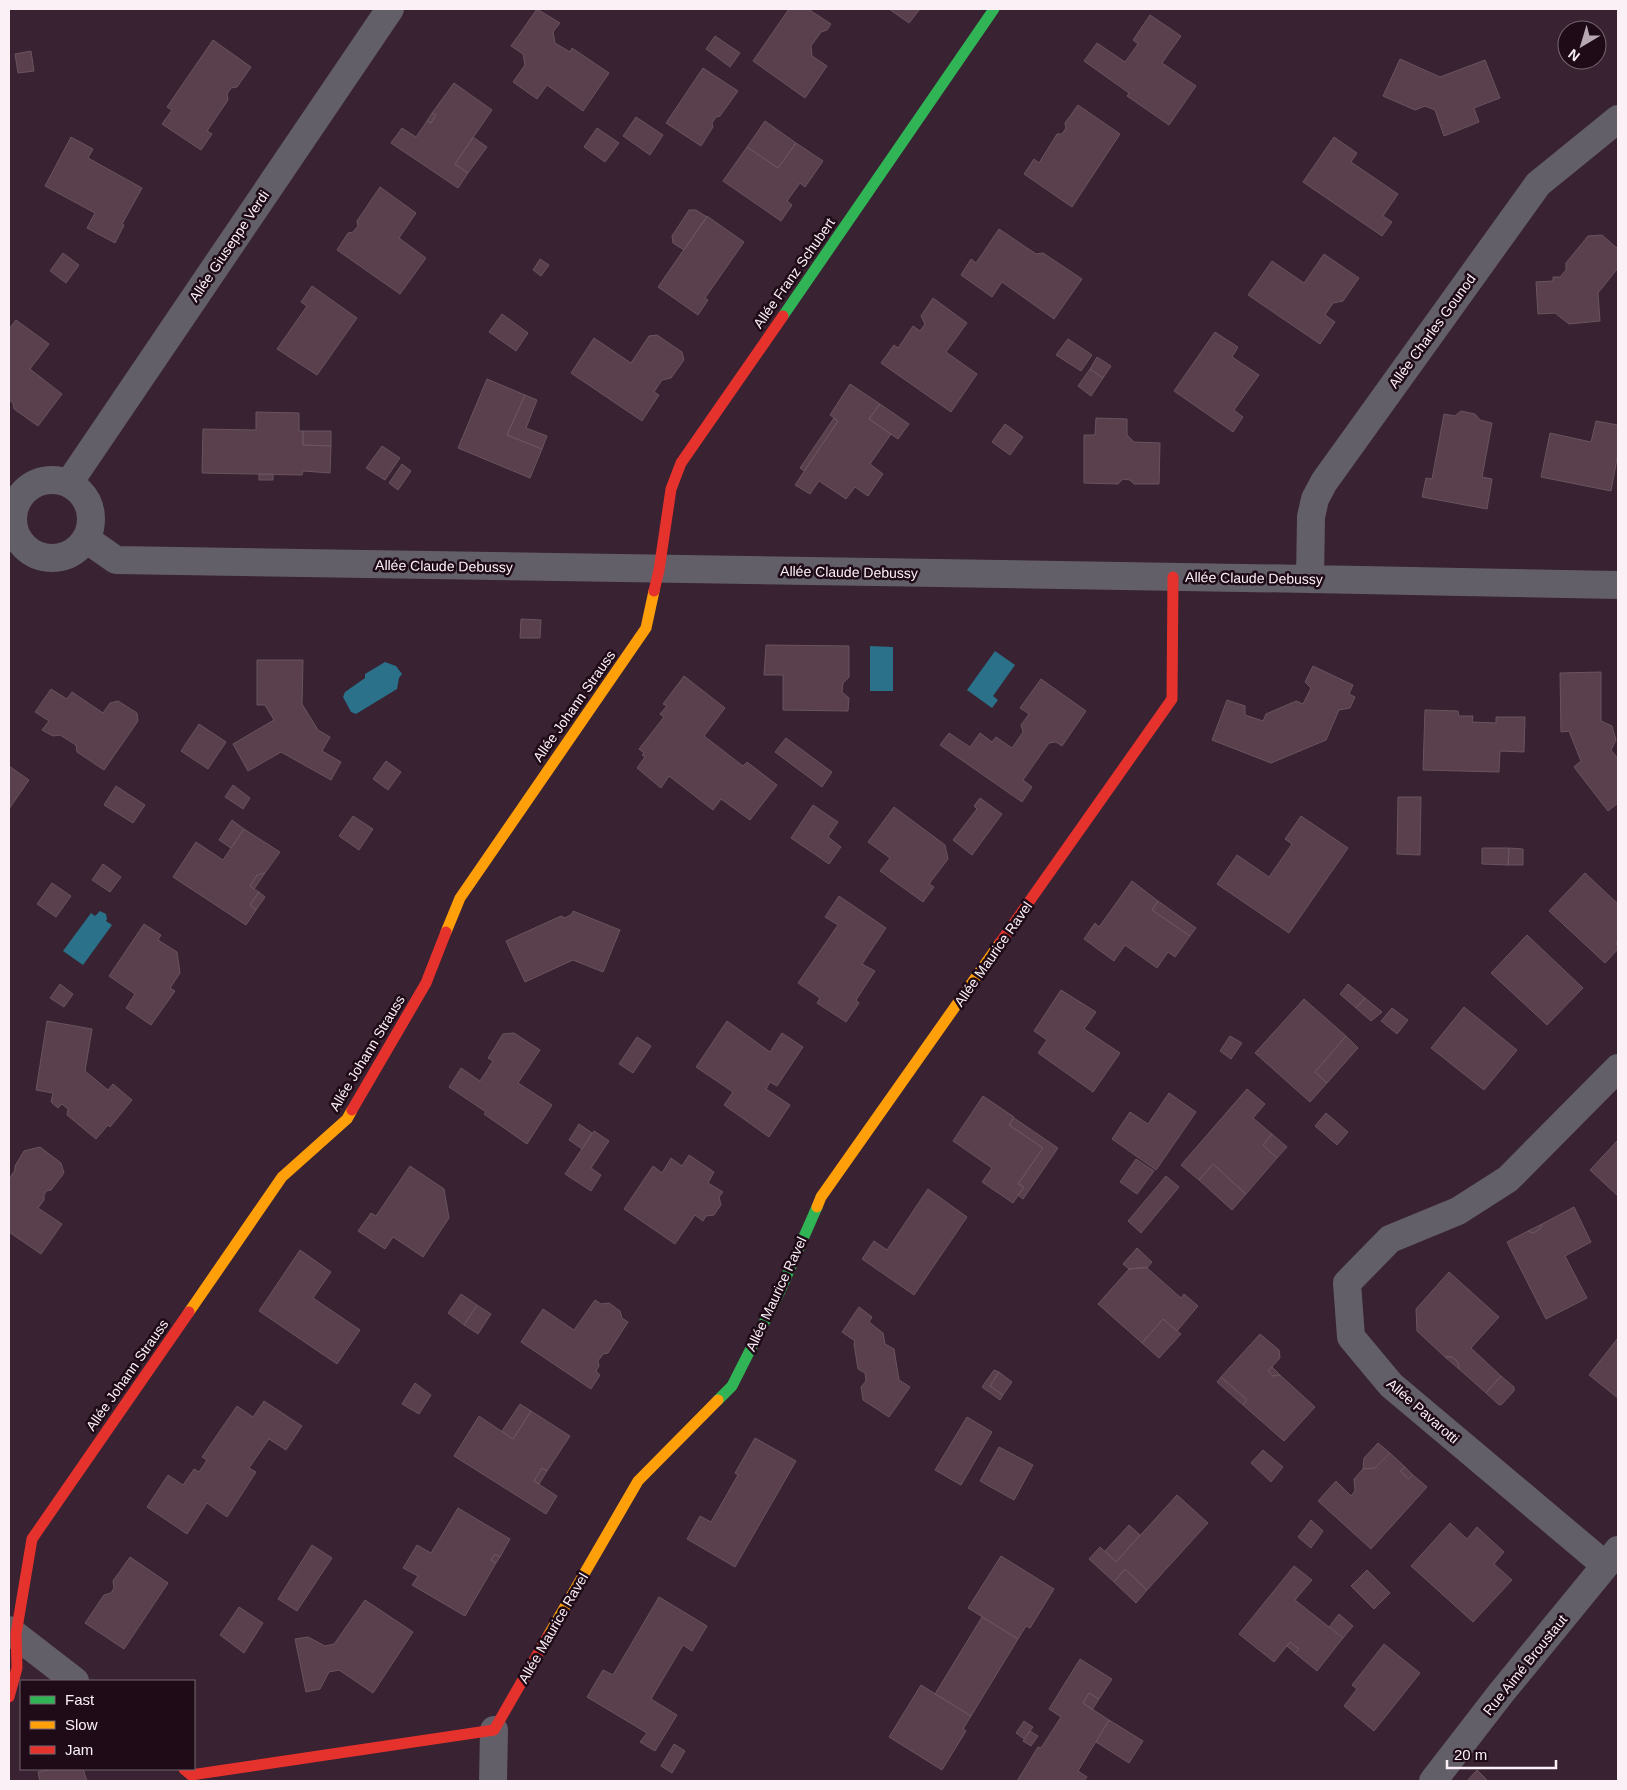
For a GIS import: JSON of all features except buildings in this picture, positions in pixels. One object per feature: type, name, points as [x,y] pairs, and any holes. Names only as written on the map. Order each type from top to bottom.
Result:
[{"type":"street","name":"Allée Giuseppe Verdi","points":[[69,483],[390,9]]},
{"type":"street","name":"Allée Franz Schubert","points":[[659,570],[671,488],[681,464],[994,9]]},
{"type":"street","name":"Allée Charles Gounod","points":[[1310,579],[1311,517],[1315,499],[1324,482],[1538,184],[1618,118]]},
{"type":"street","points":[[54,479],[69,483],[82,493],[90,507],[91,523],[86,539],[75,551],[60,557],[45,558],[32,552],[14,551],[13,498],[39,481],[54,479]]},
{"type":"street","name":"Allée Claude Debussy","points":[[86,539],[116,560],[1618,585]]},
{"type":"street","name":"Allée Johann Strauss","points":[[9,1698],[17,1668],[12,1632],[32,1539],[282,1177],[346,1119],[426,983],[460,898],[646,628],[659,570]]},
{"type":"street","name":"Allée Maurice Ravel","points":[[494,1730],[638,1481],[732,1386],[780,1291],[821,1197],[1172,699],[1172,577]]},
{"type":"street","name":"Allée Pavarotti","points":[[1612,1558],[1391,1385],[1351,1337],[1347,1283],[1390,1240],[1458,1212],[1508,1179],[1618,1068]]},
{"type":"street","name":"Rue Aimé Broustaut","points":[[1433,1781],[1612,1558]]},
{"type":"street","points":[[12,1632],[74,1680]]},
{"type":"street","points":[[185,1770],[191,1775],[494,1730],[494,1781]]},
{"type":"water","points":[[870,646],[893,647],[893,691],[870,691]]},
{"type":"water","points":[[995,651],[1015,665],[993,696],[998,700],[992,708],[967,690]]},
{"type":"water","points":[[385,662],[396,666],[402,674],[399,678],[397,689],[356,714],[351,712],[343,697],[345,692],[365,678],[365,674]]},
{"type":"water","points":[[100,911],[106,914],[106,921],[112,925],[83,965],[63,951],[91,913],[95,916]]},
{"type":"traffic: fast","points":[[783,316],[994,9]]},
{"type":"traffic: fast","points":[[718,1400],[732,1386],[780,1291],[817,1207]]},
{"type":"traffic: slow","points":[[446,932],[460,898],[646,628],[654,591]]},
{"type":"traffic: slow","points":[[817,1207],[821,1197],[1000,943]]},
{"type":"traffic: slow","points":[[189,1312],[282,1177],[347,1119],[352,1110]]},
{"type":"traffic: slow","points":[[548,1636],[638,1481],[718,1400]]},
{"type":"traffic: jam","points":[[654,591],[671,489],[681,463],[783,316]]},
{"type":"traffic: jam","points":[[1000,943],[1172,699],[1173,577]]},
{"type":"traffic: jam","points":[[352,1110],[426,983],[446,932]]},
{"type":"traffic: jam","points":[[9,1697],[17,1668],[16,1634],[32,1539],[189,1312]]},
{"type":"traffic: jam","points":[[185,1770],[191,1775],[494,1730],[548,1636]]}]
